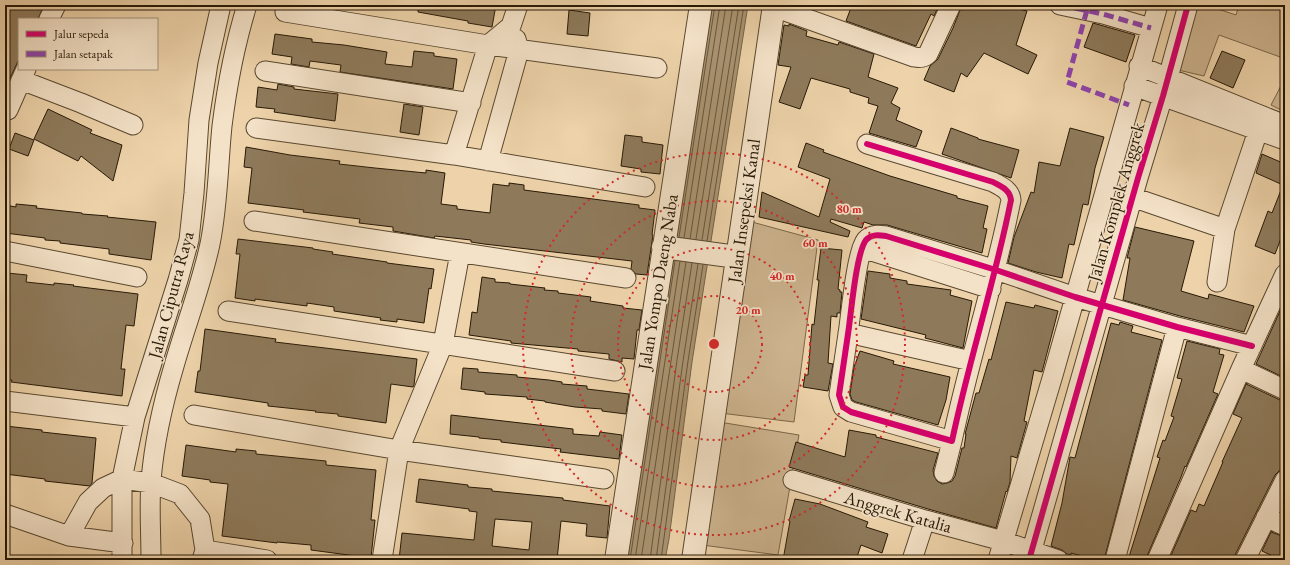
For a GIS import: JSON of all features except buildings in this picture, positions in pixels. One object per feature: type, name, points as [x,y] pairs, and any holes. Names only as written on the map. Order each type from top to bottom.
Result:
[{"type":"street","points":[[50,18],[56,5]]},
{"type":"street","name":"Jalan Ciputra Raya","points":[[123,552],[122,479],[135,417],[189,240],[199,120],[208,63],[221,5]]},
{"type":"street","name":"Jalan Ciputra Raya","points":[[151,560],[151,483],[160,420],[173,366],[202,281],[210,243],[215,211],[222,126],[231,69],[247,5]]},
{"type":"street","points":[[454,156],[488,45],[511,26],[518,5]]},
{"type":"street","name":"Jalan Yompo Daeng Naba","points":[[616,560],[700,5]]},
{"type":"street","points":[[774,6],[919,58],[928,54],[951,5]]},
{"type":"street","points":[[1060,5],[1103,14],[1151,28]]},
{"type":"street","name":"Jalan Komplek Anggrek","points":[[998,560],[1053,375],[1139,66],[1158,5]]},
{"type":"street","name":"Jalan Komplek Anggrek","points":[[1031,556],[1132,197],[1163,96],[1188,5]]},
{"type":"street","name":"Jalan Insepeksi Kanal","points":[[693,560],[774,6]]},
{"type":"street","points":[[285,12],[520,50],[657,68]]},
{"type":"street","points":[[488,161],[520,50],[511,26]]},
{"type":"street","points":[[1139,66],[1168,78],[1260,123],[1285,140]]},
{"type":"street","points":[[265,71],[471,103]]},
{"type":"street","points":[[8,110],[23,74],[81,103],[133,125]]},
{"type":"street","points":[[1134,86],[1163,96],[1260,123],[1285,125]]},
{"type":"street","points":[[1217,282],[1226,229],[1260,123]]},
{"type":"street","points":[[256,128],[488,161],[645,187]]},
{"type":"street","points":[[867,144],[993,182],[1004,188],[1010,194],[1011,200],[996,270],[971,361],[944,473]]},
{"type":"street","points":[[1132,197],[1226,229]]},
{"type":"street","points":[[254,221],[626,278]]},
{"type":"street","points":[[952,441],[859,415],[843,407],[839,395],[854,292],[862,248],[866,240],[872,236],[881,235],[1177,328],[1252,346]]},
{"type":"street","points":[[189,240],[210,243]]},
{"type":"street","points":[[663,247],[737,257]]},
{"type":"street","points":[[862,248],[991,289]]},
{"type":"street","points":[[5,251],[138,277]]},
{"type":"street","points":[[382,560],[399,450],[443,344],[460,253]]},
{"type":"street","points":[[1157,560],[1241,369],[1252,346],[1279,300],[1285,274]]},
{"type":"street","points":[[228,311],[615,371]]},
{"type":"street","points":[[1115,560],[1177,328]]},
{"type":"street","points":[[848,333],[971,361]]},
{"type":"street","points":[[1241,369],[1285,390]]},
{"type":"street","points":[[5,401],[135,417]]},
{"type":"street","points":[[194,415],[399,450],[604,479]]},
{"type":"street","points":[[69,536],[88,502],[103,488],[122,479],[151,483],[180,494],[200,519],[203,555],[267,560]]},
{"type":"street","name":"Anggrek Katalia","points":[[793,480],[925,520],[1003,541],[1031,556],[1058,560]]},
{"type":"street","points":[[1245,560],[1285,480]]},
{"type":"street","points":[[5,514],[69,536],[123,552]]},
{"type":"street","points":[[1266,517],[1285,526]]},
{"type":"street","points":[[912,560],[925,520]]},
{"type":"shaded area","points":[[1193,5],[1206,5],[1236,15],[1239,5],[1285,5],[1285,112],[1271,105],[1284,80],[1283,58],[1219,35],[1204,76],[1178,70]]},
{"type":"shaded area","points":[[752,222],[818,240],[794,422],[720,413]]},
{"type":"shaded area","points":[[719,422],[799,435],[778,555],[702,545]]},
{"type":"water","points":[[712,5],[748,5],[692,362],[669,539],[665,560],[626,560]]},
{"type":"marked path","points":[[1060,5],[1103,14],[1151,28]]},
{"type":"marked path","points":[[1087,10],[1067,82],[1129,105]]},
{"type":"cycle path","points":[[1029,560],[1188,5]]},
{"type":"cycle path","points":[[867,144],[993,182],[1007,191],[1011,200],[1005,230],[997,260],[990,290],[966,381],[952,441],[851,412],[843,407],[839,395],[859,258],[866,240],[875,235],[886,236],[996,270],[1075,297],[1177,327],[1252,346]]}]
